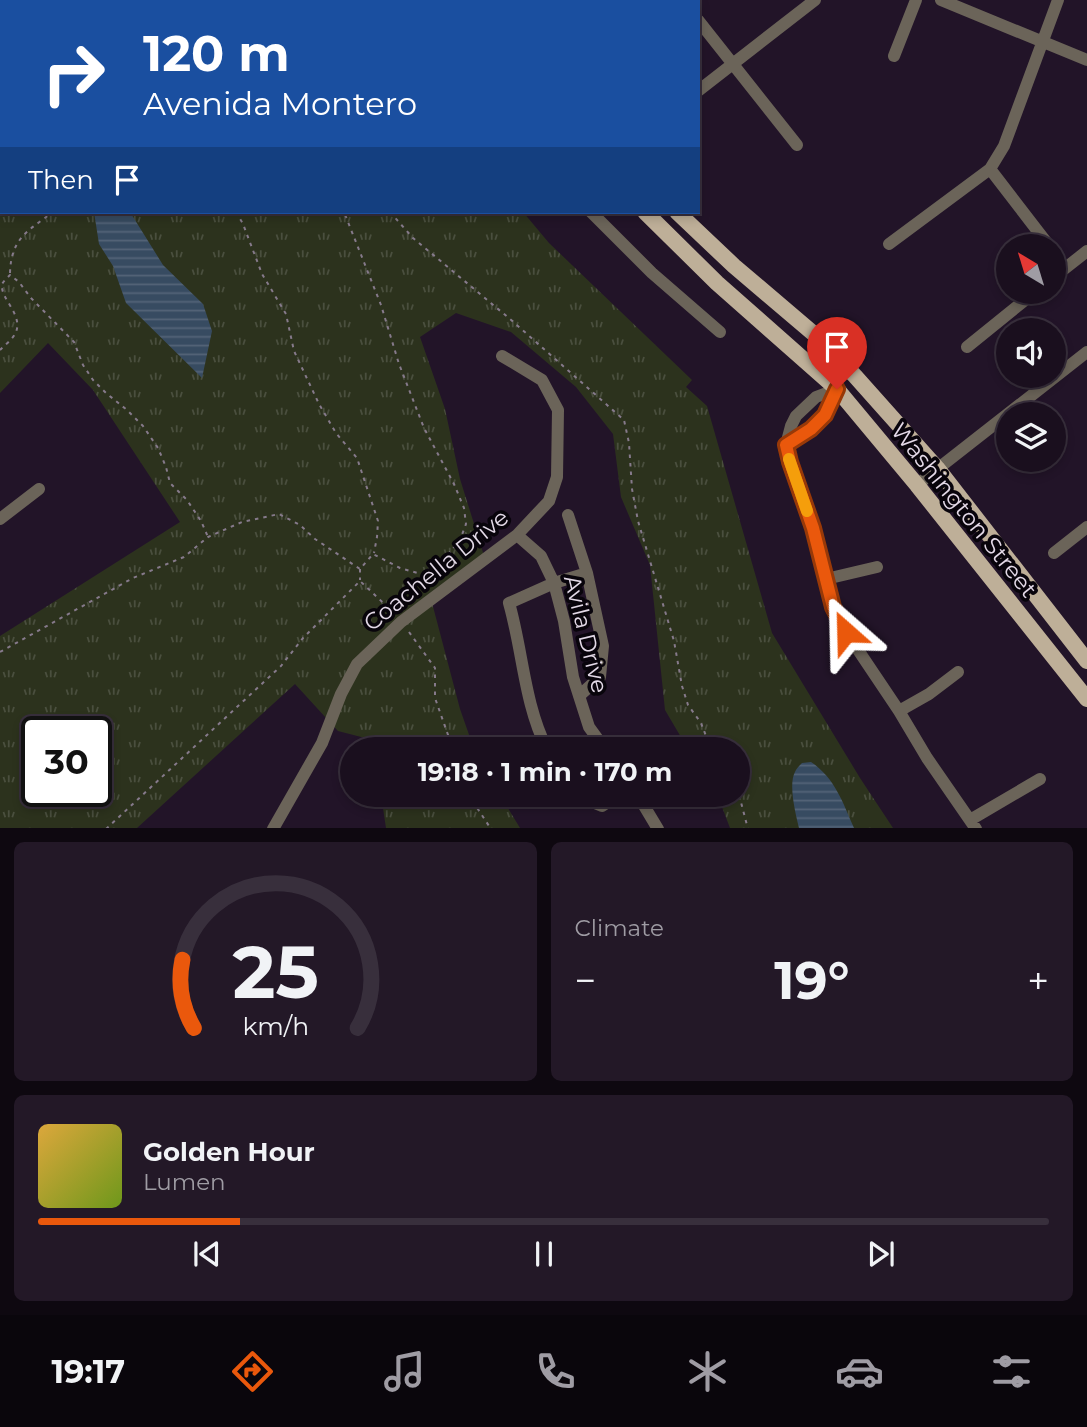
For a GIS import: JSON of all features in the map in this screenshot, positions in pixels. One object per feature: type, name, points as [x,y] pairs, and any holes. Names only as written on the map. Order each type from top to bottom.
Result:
[{"type":"main road","name":"Washington Street","points":[[647,214],[717,283],[837,389],[1087,699]]},
{"type":"main road","name":"Washington Street","points":[[679,214],[734,266],[814,334],[855,376],[937,468],[1087,661]]},
{"type":"street","points":[[700,89],[815,0]]},
{"type":"street","points":[[894,56],[916,0]]},
{"type":"street","points":[[941,0],[1087,60]]},
{"type":"street","points":[[889,244],[990,169],[1004,146],[1058,0]]},
{"type":"street","points":[[700,23],[797,145]]},
{"type":"street","points":[[990,169],[1040,234]]},
{"type":"street","points":[[593,214],[652,273],[720,332]]},
{"type":"street","points":[[1066,267],[1087,251]]},
{"type":"street","points":[[967,347],[1020,304]]},
{"type":"street","points":[[916,485],[1087,352]]},
{"type":"street","name":"Coachella Drive","points":[[273,828],[321,743],[341,694],[357,664],[401,622],[517,535],[549,501],[557,477],[558,410],[542,380],[502,356]]},
{"type":"street","points":[[837,389],[816,397],[803,408],[791,426],[786,445],[813,528],[833,607],[846,632],[973,824],[1040,779]]},
{"type":"street","points":[[786,445],[811,429],[825,415],[837,389]]},
{"type":"street","points":[[803,408],[818,422]]},
{"type":"street","points":[[0,519],[39,489]]},
{"type":"street","points":[[568,515],[587,573],[603,646],[600,677],[579,696]]},
{"type":"street","points":[[1054,553],[1087,527]]},
{"type":"street","name":"Avila Drive","points":[[517,535],[541,556],[554,583],[564,621],[573,677],[589,727],[596,737]]},
{"type":"street","points":[[826,579],[877,567]]},
{"type":"street","points":[[541,737],[527,695],[509,603],[554,583],[587,573]]},
{"type":"street","points":[[899,711],[929,694],[958,672]]},
{"type":"street","points":[[645,807],[657,828]]},
{"type":"path","points":[[0,350],[17,331],[17,320],[1,294],[2,285],[10,275],[15,245],[50,214]]},
{"type":"path","points":[[106,828],[281,666],[303,638],[360,581],[360,569],[373,554],[377,537],[378,521],[357,458],[319,404],[294,351],[286,314],[262,274],[237,214]]},
{"type":"path","points":[[345,214],[381,304],[399,364],[424,428],[454,484],[464,508],[466,524],[460,540],[436,569],[421,574],[400,568],[373,554]]},
{"type":"path","points":[[392,214],[413,238],[624,420],[638,520],[674,641],[682,686],[688,705],[701,723],[706,737]]},
{"type":"path","points":[[10,275],[74,342],[83,365],[93,380],[142,426],[158,448],[170,483],[187,500],[208,537]]},
{"type":"path","points":[[0,652],[133,578],[184,557],[208,537],[242,522],[279,514],[300,525],[360,569]]},
{"type":"path","points":[[360,581],[393,611],[435,668],[435,698],[449,737]]},
{"type":"path","points":[[477,807],[491,828]]},
{"type":"path","points":[[742,807],[748,828]]},
{"type":"green space","points":[[0,214],[525,214],[549,243],[692,380],[686,387],[707,406],[772,633],[893,828],[730,828],[722,807],[750,807],[750,737],[681,737],[665,710],[650,565],[621,497],[613,434],[576,387],[511,332],[456,313],[420,337],[445,409],[460,479],[485,559],[431,599],[470,737],[361,737],[338,731],[295,684],[137,828],[0,828],[0,636],[180,522],[93,390],[48,343],[0,393]]},
{"type":"green space","points":[[383,807],[507,807],[520,828],[386,828]]},
{"type":"water","points":[[94,214],[131,214],[163,265],[203,304],[212,331],[202,378],[126,303],[113,266],[99,244]]},
{"type":"water","points":[[811,762],[832,783],[854,828],[799,828],[793,800],[793,778],[802,763]]},
{"type":"slow traffic","points":[[789,459],[807,511]]},
{"type":"route","points":[[837,389],[825,415],[811,429],[786,445],[813,528],[833,607],[846,632]]}]
